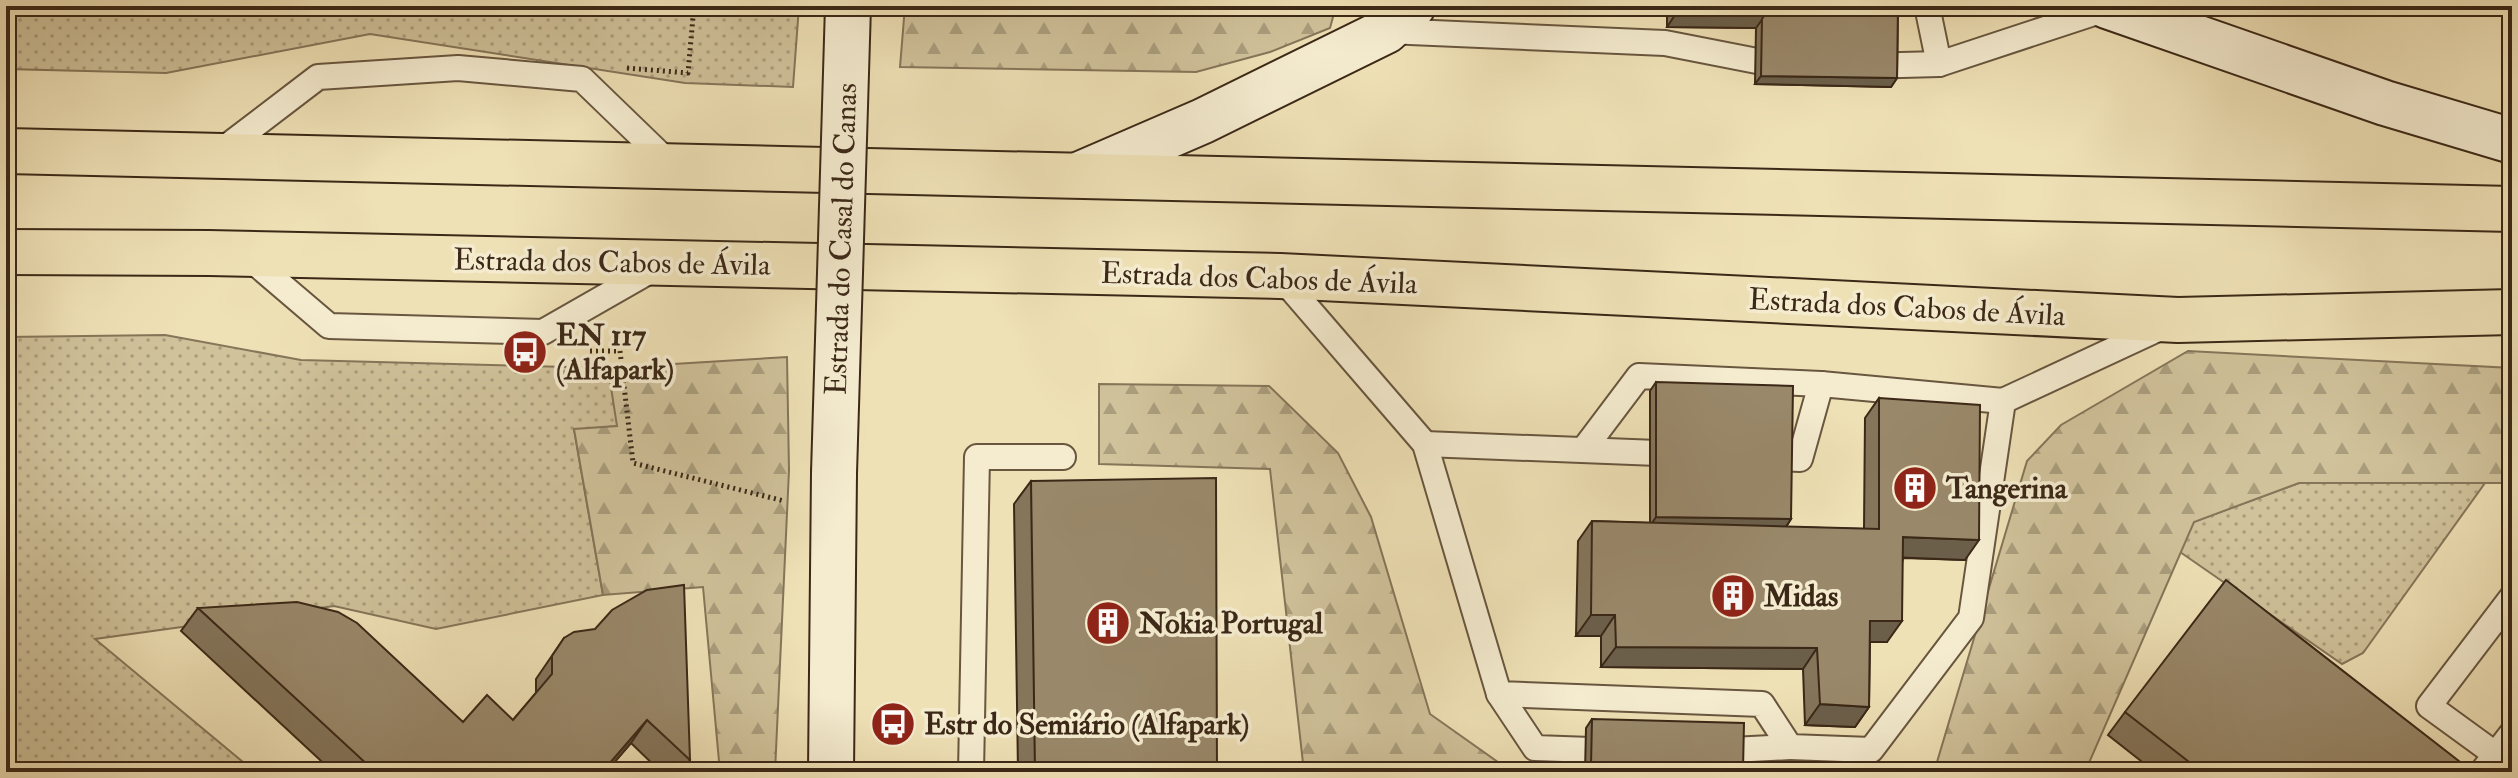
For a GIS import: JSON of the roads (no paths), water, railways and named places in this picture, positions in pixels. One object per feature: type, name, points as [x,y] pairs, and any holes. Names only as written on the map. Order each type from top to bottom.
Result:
[{"type":"highway","points":[[6,151],[2512,209]]},
{"type":"highway","name":"Estrada dos Cabos de Ávila","points":[[6,252],[245,254],[1280,276],[2178,320],[2512,312]]},
{"type":"street","name":"Estrada do Casal do Canas","points":[[831,772],[834,473],[848,6]]},
{"type":"street","points":[[2108,7],[2385,103],[2512,141]]},
{"type":"street","points":[[1078,175],[1203,121],[1400,18]]},
{"type":"lane","points":[[1927,6],[1939,64]]},
{"type":"lane","points":[[1400,18],[1665,43],[1788,67],[1939,64],[2108,7]]},
{"type":"lane","points":[[216,155],[318,77],[458,68],[582,79],[672,166]]},
{"type":"lane","points":[[245,254],[329,326],[543,332],[664,263]]},
{"type":"lane","points":[[1280,276],[1425,444],[1499,694],[1535,748],[1638,752]]},
{"type":"lane","points":[[1584,449],[1639,376],[1821,384],[2003,401],[2178,320]]},
{"type":"lane","points":[[1738,456],[1800,459],[1821,384]]},
{"type":"lane","points":[[1683,752],[1790,747],[1871,750],[1971,618],[2003,401]]},
{"type":"lane","points":[[1425,444],[1707,455]]},
{"type":"lane","points":[[971,772],[977,457],[1063,457]]},
{"type":"lane","points":[[2512,597],[2429,706],[2488,763],[2512,733]]},
{"type":"lane","points":[[1499,694],[1762,704],[1790,747]]},
{"type":"place","name":"EN 117 (Alfapark)","points":[[525,352]]},
{"type":"place","name":"Tangerina","points":[[1915,488]]},
{"type":"place","name":"Midas","points":[[1733,596]]},
{"type":"place","name":"Nokia Portugal","points":[[1108,623]]},
{"type":"place","name":"Estr do Semiário (Alfapark)","points":[[893,724]]}]
